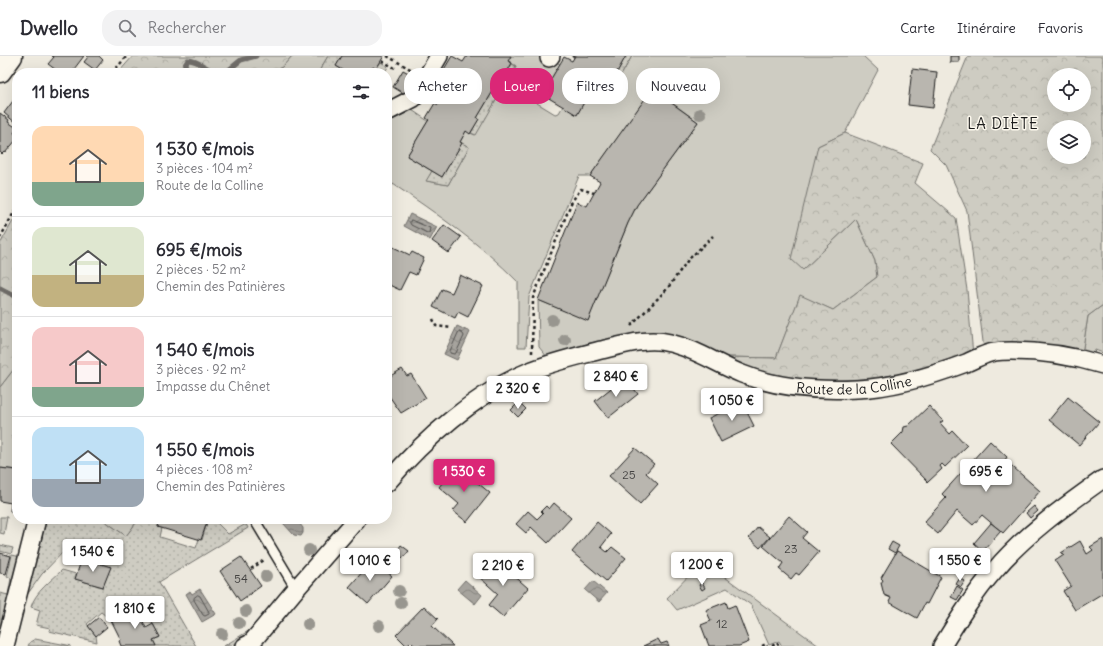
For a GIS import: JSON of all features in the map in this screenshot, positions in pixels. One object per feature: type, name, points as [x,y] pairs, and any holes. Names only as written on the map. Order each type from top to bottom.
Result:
[{"type":"main road","points":[[0,70],[11,56]]},
{"type":"street","points":[[392,109],[414,98],[440,56]]},
{"type":"street","name":"Route de la Colline","points":[[392,477],[430,438],[493,390],[530,371],[624,344],[654,341],[668,342],[686,347],[760,381],[789,386],[827,389],[859,389],[905,382],[995,352],[1021,351],[1056,354],[1103,365]]},
{"type":"street","points":[[942,646],[994,570],[1018,546],[1070,502],[1103,479]]},
{"type":"street","points":[[5,646],[36,524]]},
{"type":"street","points":[[251,645],[296,589],[353,524]]},
{"type":"lane","points":[[257,524],[296,589]]},
{"type":"path","points":[[116,68],[127,56]]},
{"type":"path","points":[[387,56],[409,68]]},
{"type":"path","points":[[382,61],[395,68]]},
{"type":"path","points":[[530,371],[533,347],[533,298],[572,201],[581,189],[594,193]]},
{"type":"path","points":[[0,238],[12,216]]},
{"type":"path","points":[[624,344],[626,330],[668,289],[688,260],[713,236]]},
{"type":"path","points":[[433,319],[436,326],[452,328]]},
{"type":"path","points":[[251,569],[269,557]]},
{"type":"path","points":[[772,646],[777,643],[778,646]]},
{"type":"path","points":[[762,646],[766,644],[767,646]]},
{"type":"green space","points":[[133,56],[292,56],[280,68],[122,68]]},
{"type":"green space","points":[[292,56],[328,56],[321,68],[280,68]]},
{"type":"green space","points":[[328,56],[342,56],[336,66],[339,68],[321,68]]},
{"type":"green space","points":[[511,56],[546,56],[560,64],[554,74],[554,68],[515,68],[516,66],[508,61]]},
{"type":"green space","points":[[626,56],[632,56],[625,68],[619,68]]},
{"type":"green space","points":[[632,56],[863,56],[878,70],[845,133],[818,146],[803,270],[856,219],[875,261],[877,277],[833,310],[800,296],[776,358],[723,357],[687,339],[670,334],[637,335],[590,343],[547,357],[539,347],[538,300],[588,320],[628,223],[637,205],[698,122],[673,104],[720,104],[720,68],[636,68],[636,104],[642,104],[590,176],[579,176],[529,297],[526,347],[518,347],[518,282],[474,242],[393,184],[392,186],[392,120],[412,110],[428,121],[407,156],[432,171],[427,181],[448,185],[469,147],[460,142],[466,131],[475,135],[493,104],[539,104],[555,114],[559,113],[563,106],[577,114],[583,104],[628,104],[628,68],[625,68]]},
{"type":"green space","points":[[968,56],[1103,56],[1103,305],[1088,316],[1082,354],[984,350],[967,211],[946,165],[930,149]]},
{"type":"green space","points":[[381,62],[388,67],[387,68],[377,68]]},
{"type":"green space","points":[[512,64],[516,66],[515,68],[510,68]]},
{"type":"green space","points":[[490,96],[490,104],[494,104],[476,135],[471,133],[478,120],[477,118]]},
{"type":"green space","points":[[845,133],[923,163],[915,183],[956,218],[967,290],[973,355],[948,363],[896,375],[842,380],[788,378],[762,373],[723,357],[776,358],[800,295],[833,310],[877,277],[875,261],[856,219],[803,270],[791,259],[818,146]]},
{"type":"green space","points":[[462,143],[469,147],[448,185],[426,181],[432,171],[442,177]]},
{"type":"green space","points":[[12,223],[12,371],[0,387],[0,244]]},
{"type":"green space","points":[[1103,305],[1103,353],[1095,350],[1093,356],[1082,354],[1088,316]]},
{"type":"green space","points":[[12,371],[12,469],[0,468],[0,387]]},
{"type":"green space","points":[[0,517],[7,517],[4,534],[0,533]]},
{"type":"green space","points":[[44,524],[109,524],[126,536],[135,524],[159,524],[158,527],[162,528],[160,537],[196,548],[199,539],[202,540],[207,524],[218,524],[228,534],[246,524],[248,528],[159,582],[196,646],[156,646],[153,640],[160,637],[142,605],[111,620],[101,612],[87,624],[96,636],[97,642],[49,631],[50,628],[36,625],[40,610],[31,607],[33,602],[44,587],[62,570],[76,574],[76,579],[103,587],[110,567],[82,558],[84,551],[67,548],[42,574],[24,599]]},
{"type":"green space","points":[[109,524],[135,524],[126,536]]},
{"type":"green space","points":[[0,545],[13,548],[11,554],[0,551]]},
{"type":"green space","points":[[12,555],[21,557],[0,643],[0,593],[8,595],[11,578],[7,576]]},
{"type":"green space","points":[[703,561],[819,646],[782,646],[779,641],[769,645],[751,605],[727,588],[677,610],[667,598]]},
{"type":"green space","points":[[250,630],[239,641],[232,645],[224,646]]},
{"type":"green space","points":[[35,639],[71,646],[28,646],[30,642]]},
{"type":"water","points":[[410,214],[437,227],[430,240],[404,226]]},
{"type":"water","points":[[457,326],[470,332],[457,360],[444,354]]},
{"type":"water","points":[[284,524],[300,524],[303,528],[303,533],[301,536],[294,535]]},
{"type":"water","points":[[465,580],[482,595],[475,604],[457,589]]},
{"type":"water","points":[[593,581],[607,593],[599,602],[585,590]]},
{"type":"water","points":[[200,589],[216,614],[202,622],[186,594],[190,591],[192,594]]},
{"type":"building","points":[[52,56],[84,56],[75,68],[53,68],[48,64],[54,57]]},
{"type":"building","points":[[86,56],[99,56],[103,60],[97,68],[92,68],[84,62],[88,57]]},
{"type":"building","points":[[342,56],[384,56],[377,68],[339,68],[336,66]]},
{"type":"building","points":[[452,56],[463,62],[467,56],[511,56],[508,61],[512,63],[509,68],[490,68],[490,96],[477,118],[479,119],[470,134],[466,131],[460,142],[462,143],[442,177],[407,156],[429,120],[426,118],[434,104],[482,104],[482,68],[445,68]]},
{"type":"building","points":[[575,56],[626,56],[619,68],[562,68],[562,104],[583,104],[577,115],[554,101],[554,74],[564,57],[572,61]]},
{"type":"building","points":[[950,56],[959,56],[959,62],[950,62]]},
{"type":"building","points":[[912,69],[937,72],[933,108],[908,105]]},
{"type":"building","points":[[403,70],[404,71],[404,94],[393,87]]},
{"type":"building","points":[[12,102],[12,120],[4,113]]},
{"type":"building","points":[[641,104],[673,104],[698,122],[637,205],[628,223],[588,321],[538,300],[577,202],[587,206],[600,182],[590,176]]},
{"type":"building","points":[[0,113],[9,120],[8,122],[12,125],[12,145],[5,153],[4,152],[2,154],[0,152]]},
{"type":"building","points":[[444,225],[461,237],[449,253],[432,241]]},
{"type":"building","points":[[392,246],[410,255],[412,252],[424,258],[416,275],[409,272],[400,290],[392,286]]},
{"type":"building","points":[[460,275],[483,286],[468,317],[458,312],[455,318],[433,307],[442,289],[452,293]]},
{"type":"building","points":[[402,369],[407,376],[411,374],[426,398],[401,413],[392,400],[392,375]]},
{"type":"building","points":[[625,377],[638,394],[608,418],[595,401]]},
{"type":"building","points":[[1068,397],[1099,422],[1079,445],[1049,420]]},
{"type":"building","points":[[519,402],[526,409],[518,417],[511,410]]},
{"type":"building","points":[[742,402],[754,426],[721,442],[709,418]]},
{"type":"building","points":[[929,406],[943,421],[940,423],[950,434],[953,431],[967,446],[945,467],[942,464],[940,466],[942,469],[928,482],[891,444],[903,432],[904,427],[908,426]]},
{"type":"building","points":[[990,441],[1007,457],[1005,460],[1040,491],[1003,533],[982,515],[973,525],[957,511],[938,534],[924,522],[946,498],[942,494]]},
{"type":"building","points":[[635,448],[654,464],[646,473],[658,484],[640,504],[609,476]]},
{"type":"building","points":[[456,465],[490,493],[467,522],[453,511],[459,504],[439,487]]},
{"type":"building","points":[[0,468],[12,469],[12,511],[10,511],[11,503],[0,501]]},
{"type":"building","points":[[554,503],[571,518],[548,543],[531,527],[526,533],[516,524],[528,511],[537,519],[543,513],[541,511],[546,506],[549,509]]},
{"type":"building","points":[[1034,506],[1038,511],[1030,518],[1026,513]]},
{"type":"building","points":[[789,516],[807,532],[802,538],[819,552],[799,575],[796,573],[791,579],[779,569],[783,563],[763,546]]},
{"type":"building","points":[[597,522],[611,534],[601,547],[607,552],[612,547],[626,558],[606,581],[572,552]]},
{"type":"building","points":[[991,523],[1001,531],[983,551],[974,543]]},
{"type":"building","points":[[159,524],[206,524],[201,540],[158,527]]},
{"type":"building","points":[[758,527],[770,537],[760,548],[749,538]]},
{"type":"building","points":[[1103,539],[1103,593],[1075,610],[1063,591],[1071,586],[1055,561],[1064,555],[1061,553],[1080,541],[1087,554],[1093,550],[1090,547]]},
{"type":"building","points":[[892,542],[899,546],[895,553],[888,549]]},
{"type":"building","points":[[401,545],[409,551],[403,558],[396,552]]},
{"type":"building","points":[[897,551],[941,577],[927,604],[925,603],[917,618],[889,602],[891,598],[884,595],[881,583],[883,580],[881,578]]},
{"type":"building","points":[[0,553],[11,556],[6,574],[0,573]]},
{"type":"building","points":[[241,557],[261,586],[240,601],[220,571]]},
{"type":"building","points":[[82,558],[111,567],[103,587],[75,579]]},
{"type":"building","points":[[494,558],[528,588],[503,617],[489,605],[498,594],[478,576]]},
{"type":"building","points":[[373,560],[392,576],[368,604],[349,587]]},
{"type":"building","points":[[960,578],[965,581],[961,587],[956,584]]},
{"type":"building","points":[[702,583],[705,588],[702,590],[699,585]]},
{"type":"building","points":[[957,586],[963,590],[957,600],[951,597]]},
{"type":"building","points":[[726,602],[728,608],[735,605],[749,642],[739,646],[709,646],[701,625],[711,621],[706,610]]},
{"type":"building","points":[[142,605],[144,610],[139,613],[146,628],[153,624],[160,637],[153,640],[156,646],[121,646],[119,641],[121,640],[111,620]]},
{"type":"building","points":[[424,606],[438,619],[432,626],[453,646],[415,646],[411,642],[407,646],[396,635]]},
{"type":"building","points":[[99,617],[107,627],[96,636],[88,626]]},
{"type":"building","points":[[658,639],[661,644],[667,642],[669,646],[643,646]]},
{"type":"waterway","points":[[231,68],[241,60],[256,56]]},
{"type":"waterway","points":[[183,68],[188,60],[192,60],[208,68]]},
{"type":"waterway","points":[[0,288],[12,294]]},
{"type":"district","name":"LA DIÈTE","points":[[1003,124]]}]
